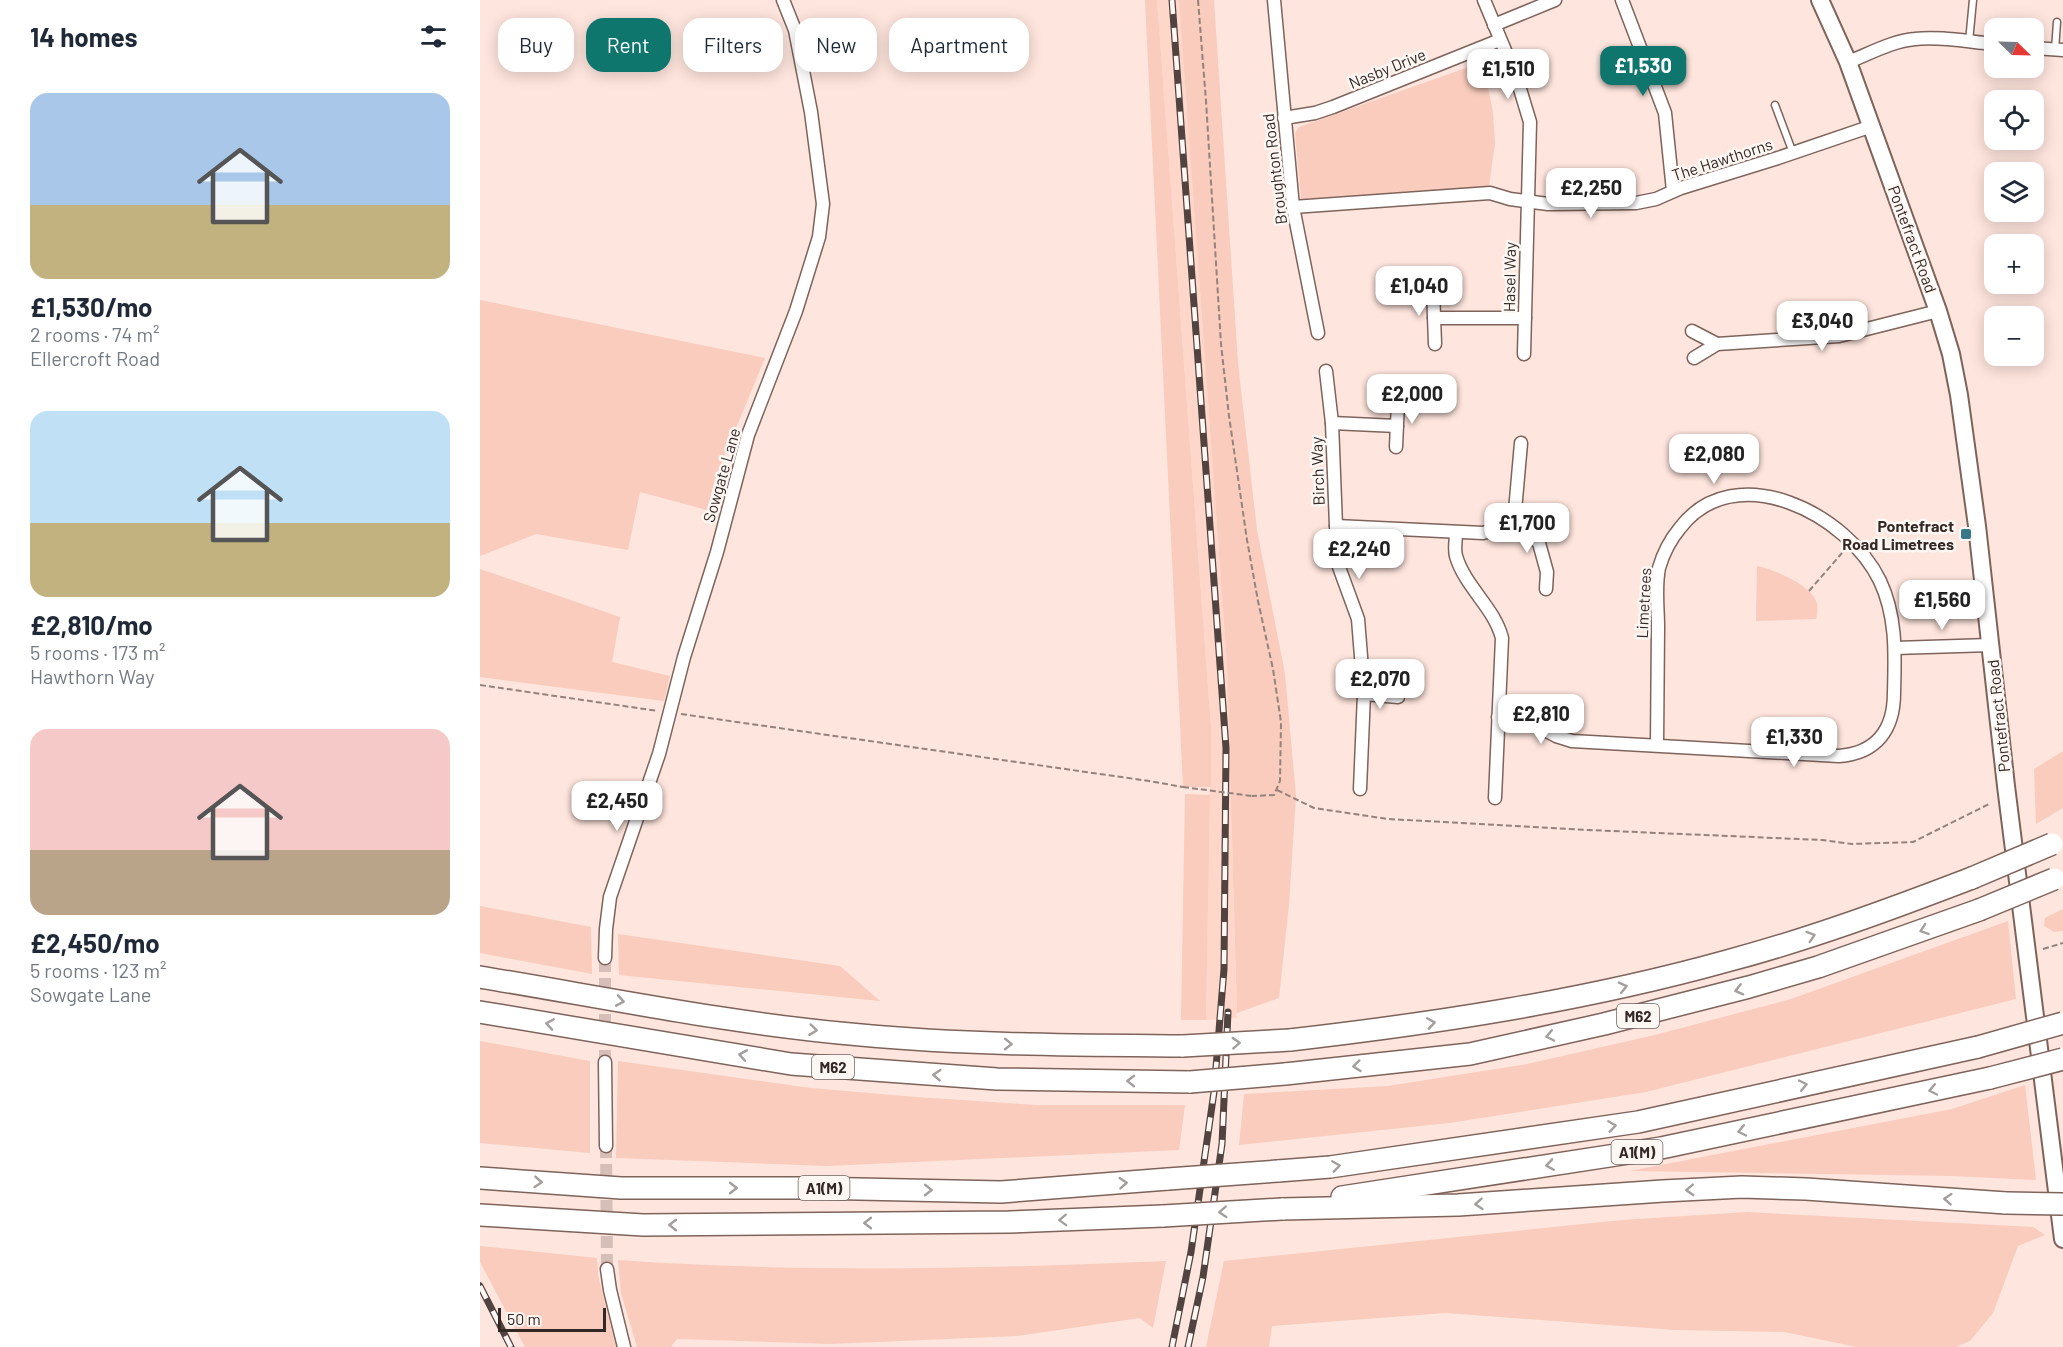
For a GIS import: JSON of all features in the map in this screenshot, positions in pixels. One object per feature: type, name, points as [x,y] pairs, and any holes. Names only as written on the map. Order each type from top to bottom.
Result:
[{"type":"highway","name":"M62","points":[[480,977],[723,1019],[860,1035],[977,1044],[1183,1046],[1290,1040],[1424,1024],[1524,1008],[1617,989],[1726,962],[1813,936],[1972,878],[2057,842]]},
{"type":"highway","name":"M62","points":[[480,1012],[791,1064],[997,1079],[1190,1082],[1285,1074],[1470,1054],[1604,1024],[1818,967],[1979,910],[2058,877]]},
{"type":"highway","name":"A1(M)","points":[[480,1178],[621,1188],[811,1188],[1001,1192],[1330,1167],[1638,1122],[1978,1047],[2063,1023]]},
{"type":"highway","name":"A1(M)","points":[[483,1215],[643,1225],[1009,1222],[1282,1209],[1349,1195],[1661,1148],[1990,1078],[2063,1059]]},
{"type":"highway","points":[[1282,1209],[1458,1205],[1742,1187],[2006,1203],[2063,1204]]},
{"type":"street","name":"Sowgate Lane","points":[[605,958],[610,897],[646,793],[670,713],[748,435],[796,311],[819,237],[823,204],[811,112],[795,30],[783,0]]},
{"type":"street","name":"Broughton Road","points":[[1274,0],[1293,207],[1318,333]]},
{"type":"street","name":"Hasel Way","points":[[1484,0],[1517,79],[1530,122],[1524,354]]},
{"type":"street","points":[[1494,25],[1555,0]]},
{"type":"street","points":[[1622,0],[1665,113],[1673,191]]},
{"type":"street","name":"Pontefract Road","points":[[1820,0],[1848,62],[1872,126],[1938,310],[1951,354],[1977,526],[2007,796],[2063,1239]]},
{"type":"street","points":[[1848,62],[1895,43],[1913,39],[1984,43]]},
{"type":"street","name":"Nasby Drive","points":[[1284,118],[1315,113],[1333,107],[1500,40]]},
{"type":"street","points":[[2044,49],[2059,50]]},
{"type":"street","name":"The Hawthorns","points":[[1293,207],[1490,193],[1548,204],[1636,203],[1656,199],[1673,191],[1872,126]]},
{"type":"street","points":[[1433,289],[1435,344]]},
{"type":"street","points":[[1694,358],[1717,344],[1839,336],[1938,310]]},
{"type":"street","points":[[1434,318],[1525,318]]},
{"type":"street","points":[[1692,331],[1717,344]]},
{"type":"street","name":"Birch Way","points":[[1326,371],[1332,423],[1339,567],[1358,620],[1364,694],[1360,789]]},
{"type":"street","points":[[1396,447],[1398,401]]},
{"type":"street","name":"Birch Way","points":[[1332,423],[1397,426]]},
{"type":"street","points":[[1336,526],[1455,533],[1483,533],[1494,530],[1511,519],[1515,511],[1521,443]]},
{"type":"street","name":"Limetrees","points":[[1498,717],[1530,722],[1556,736],[1572,741],[1839,756],[1855,755],[1872,746],[1885,734],[1891,720],[1896,648],[1893,620],[1880,581],[1862,553],[1828,521],[1810,510],[1761,496],[1728,496],[1697,510],[1672,538],[1659,570],[1657,745]]},
{"type":"street","points":[[1511,519],[1539,543],[1547,572],[1546,589]]},
{"type":"street","points":[[1455,533],[1456,555],[1464,574],[1498,622],[1502,638],[1495,798]]},
{"type":"street","points":[[1896,648],[1990,645]]},
{"type":"street","points":[[1364,694],[1398,697]]},
{"type":"street","points":[[605,1062],[606,1146]]},
{"type":"street","points":[[607,1269],[624,1347]]},
{"type":"lane","points":[[1969,42],[1972,0]]},
{"type":"lane","points":[[2057,22],[2059,50]]},
{"type":"lane","points":[[1776,105],[1793,153]]},
{"type":"path","points":[[480,686],[1183,787],[1252,795],[1274,795],[1278,790],[1281,744],[1278,697],[1247,540],[1228,416],[1221,344],[1198,0]]},
{"type":"path","points":[[1809,591],[1852,542]]},
{"type":"path","points":[[1278,790],[1314,808],[1388,819],[1822,840],[1852,844],[1913,842],[2007,796]]},
{"type":"path","points":[[2028,953],[2063,943]]},
{"type":"shaded area","points":[[1145,0],[1157,0],[1211,728],[1211,787],[1183,787]]},
{"type":"shaded area","points":[[1157,0],[1179,0],[1227,664],[1237,1018],[1206,1020],[1211,728]]},
{"type":"shaded area","points":[[1179,0],[1214,0],[1238,363],[1257,530],[1285,674],[1296,795],[1289,905],[1279,998],[1237,1013],[1227,664]]},
{"type":"shaded area","points":[[1483,62],[1493,112],[1495,143],[1489,186],[1301,199],[1295,133],[1299,127]]},
{"type":"shaded area","points":[[480,300],[765,358],[715,479],[707,510],[640,492],[628,550],[536,534],[480,556]]},
{"type":"shaded area","points":[[1757,566],[1792,579],[1809,591],[1817,604],[1816,619],[1756,621]]},
{"type":"shaded area","points":[[480,569],[620,617],[612,662],[670,676],[664,701],[480,677]]},
{"type":"shaded area","points":[[2063,751],[2063,808],[2036,824],[2034,769]]},
{"type":"shaded area","points":[[1185,794],[1210,795],[1206,1020],[1181,1020]]},
{"type":"shaded area","points":[[480,906],[591,927],[592,974],[480,953]]},
{"type":"shaded area","points":[[2063,909],[2063,931],[2054,932],[2044,926],[2045,918]]},
{"type":"shaded area","points":[[2008,921],[2016,999],[1646,1092],[1449,1123],[1239,1145],[1244,1094],[1388,1086],[1527,1064],[1655,1035],[1791,999]]},
{"type":"shaded area","points":[[618,934],[840,966],[880,1001],[619,975]]},
{"type":"shaded area","points":[[480,1041],[590,1061],[590,1153],[480,1143]]},
{"type":"shaded area","points":[[618,1061],[811,1088],[916,1097],[1036,1105],[1185,1105],[1179,1150],[827,1166],[616,1158]]},
{"type":"shaded area","points":[[2025,1085],[2036,1180],[1952,1176],[1630,1171],[1952,1109]]},
{"type":"shaded area","points":[[1747,1212],[2033,1227],[2045,1235],[2018,1246],[1993,1313],[1970,1341],[1956,1347],[1857,1347],[1784,1332],[1675,1330],[1446,1313],[1272,1326],[1269,1347],[1206,1347],[1224,1261],[1622,1220]]},
{"type":"shaded area","points":[[480,1246],[597,1258],[598,1275],[616,1347],[525,1347],[480,1262]]},
{"type":"shaded area","points":[[618,1260],[823,1268],[1029,1266],[1166,1261],[1153,1328],[1140,1318],[1017,1336],[830,1344],[677,1339],[671,1347],[637,1347],[621,1293]]},
{"type":"tunnel","points":[[605,958],[605,1062]]},
{"type":"tunnel","points":[[606,1146],[607,1269]]},
{"type":"railway","points":[[1172,0],[1226,748],[1224,969],[1214,1092],[1191,1252],[1172,1347]]},
{"type":"railway","points":[[1188,1347],[1203,1277],[1222,1144],[1228,1012]]},
{"type":"railway","points":[[480,1286],[511,1347]]},
{"type":"place","name":"Pontefract Road Limetrees","points":[[1966,534]]}]
